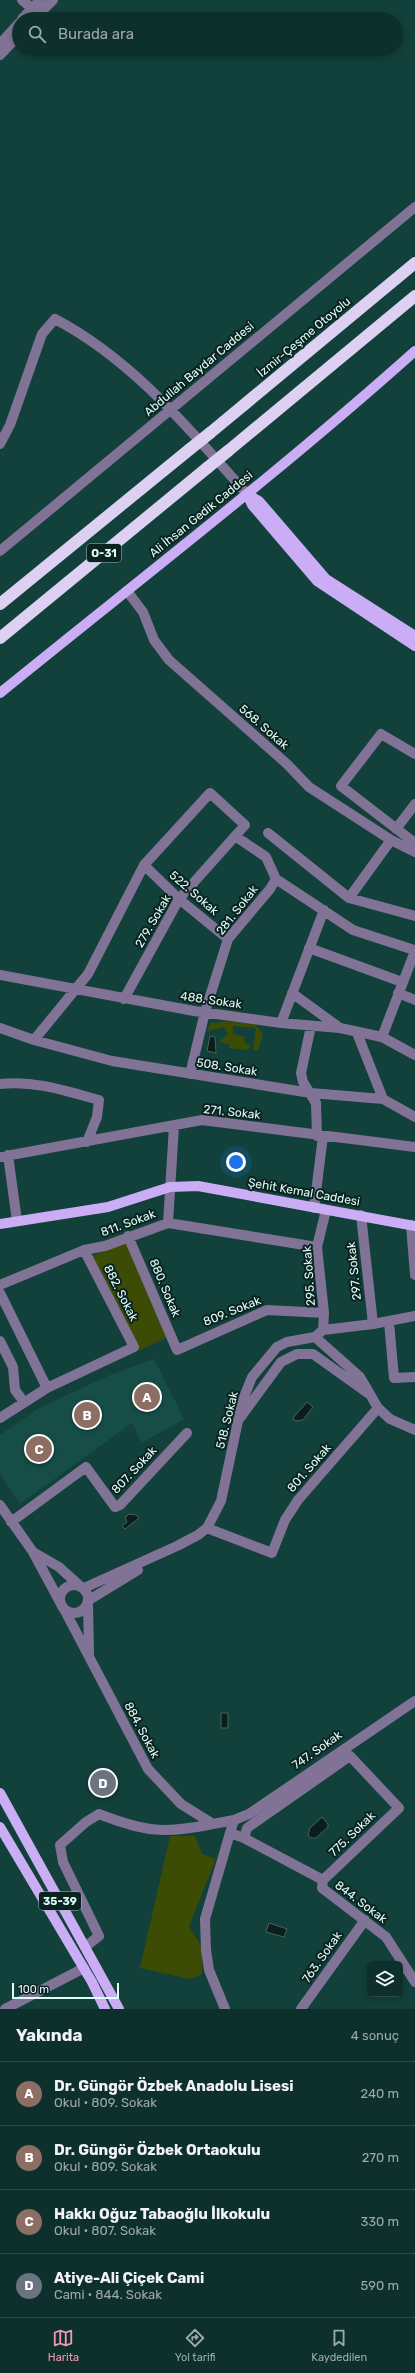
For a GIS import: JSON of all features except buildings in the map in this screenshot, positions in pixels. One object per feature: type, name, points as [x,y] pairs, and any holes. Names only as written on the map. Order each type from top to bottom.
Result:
[{"type":"highway","name":"İzmir-Çeşme Otoyolu","points":[[0,604],[415,263]]},
{"type":"highway","name":"O-31","points":[[0,638],[415,296]]},
{"type":"main road","name":"Ali İhsan Gedik Caddesi","points":[[0,693],[247,494],[362,399],[415,351]]},
{"type":"main road","points":[[247,494],[259,501],[326,579],[415,636]]},
{"type":"main road","points":[[247,494],[252,504],[317,581],[415,646]]},
{"type":"main road","name":"Şehit Kemal Caddesi","points":[[0,1224],[17,1220],[108,1207],[170,1187],[198,1186],[413,1225]]},
{"type":"main road","name":"35-39","points":[[0,1793],[86,1946],[119,2009]]},
{"type":"main road","name":"35-39","points":[[0,1827],[84,1968],[105,2009]]},
{"type":"street","points":[[22,0],[32,8]]},
{"type":"street","points":[[28,12],[40,0]]},
{"type":"street","points":[[41,12],[53,0]]},
{"type":"street","points":[[0,44],[12,31]]},
{"type":"street","points":[[0,54],[12,42]]},
{"type":"street","name":"Abdullah Baydar Caddesi","points":[[1,547],[415,207]]},
{"type":"street","points":[[0,444],[10,424],[42,334],[55,319],[105,351],[143,381],[247,494]]},
{"type":"street","name":"568. Sokak","points":[[127,591],[143,612],[154,640],[169,660],[287,764],[309,787],[391,840],[415,852]]},
{"type":"street","points":[[415,754],[381,734],[341,786],[415,843]]},
{"type":"street","name":"279. Sokak","points":[[124,999],[179,899],[245,825],[210,793],[144,865]]},
{"type":"street","points":[[396,829],[415,804]]},
{"type":"street","points":[[268,833],[349,898],[415,916]]},
{"type":"street","points":[[235,836],[266,857],[276,879],[353,930],[414,950],[382,1037]]},
{"type":"street","points":[[349,898],[391,840]]},
{"type":"street","points":[[34,1040],[88,974],[144,865]]},
{"type":"street","name":"522. Sokak","points":[[144,865],[179,899],[228,940]]},
{"type":"street","name":"281. Sokak","points":[[190,1074],[205,1012],[228,940],[270,889],[276,879]]},
{"type":"street","points":[[281,1023],[324,910]]},
{"type":"street","points":[[309,948],[402,982]]},
{"type":"street","name":"488. Sokak","points":[[0,975],[124,999],[205,1012],[281,1023],[340,1028],[357,1033],[382,1037],[415,1055]]},
{"type":"street","points":[[292,993],[340,1028]]},
{"type":"street","points":[[398,993],[415,1000]]},
{"type":"street","points":[[311,1026],[301,1073],[303,1082],[316,1103],[320,1136],[314,1208]]},
{"type":"street","name":"508. Sokak","points":[[0,1028],[34,1040],[112,1061],[311,1093],[383,1099],[415,1117]]},
{"type":"street","points":[[357,1033],[383,1099]]},
{"type":"street","points":[[0,1084],[15,1082],[47,1085],[99,1100],[97,1116],[87,1142]]},
{"type":"street","name":"271. Sokak","points":[[4,1156],[202,1120],[415,1147]]},
{"type":"street","points":[[168,1223],[174,1126]]},
{"type":"street","points":[[4,1156],[17,1220]]},
{"type":"street","name":"295. Sokak","points":[[323,1330],[324,1312],[317,1247],[326,1210]]},
{"type":"street","name":"297. Sokak","points":[[361,1215],[373,1324]]},
{"type":"street","name":"811. Sokak","points":[[0,1285],[84,1250],[105,1246],[128,1236],[168,1223],[317,1247]]},
{"type":"street","points":[[413,1225],[415,1275]]},
{"type":"street","name":"880. Sokak","points":[[128,1236],[177,1350]]},
{"type":"street","name":"882. Sokak","points":[[47,1388],[134,1347],[84,1250]]},
{"type":"street","points":[[0,1293],[47,1388],[24,1402],[1,1413]]},
{"type":"street","name":"809. Sokak","points":[[177,1350],[267,1310],[324,1312]]},
{"type":"street","points":[[415,1316],[389,1322],[323,1330],[315,1337],[360,1377],[378,1408],[390,1419],[415,1430]]},
{"type":"street","points":[[389,1322],[394,1378],[415,1377]]},
{"type":"street","name":"518. Sokak","points":[[82,1587],[176,1546],[198,1535],[207,1528],[221,1501],[242,1402],[252,1377],[277,1347],[287,1342],[315,1337]]},
{"type":"street","points":[[0,1341],[13,1367],[15,1390],[24,1402]]},
{"type":"street","points":[[239,1420],[281,1362],[297,1354],[313,1354],[369,1394]]},
{"type":"street","name":"801. Sokak","points":[[207,1528],[272,1552],[285,1520],[298,1500],[378,1408]]},
{"type":"street","name":"807. Sokak","points":[[11,1522],[86,1467],[115,1507],[120,1505],[187,1433]]},
{"type":"street","name":"884. Sokak","points":[[1,1509],[33,1552],[148,1769],[181,1804],[213,1824]]},
{"type":"street","name":"518. Sokak","points":[[88,1602],[162,1557],[176,1546]]},
{"type":"street","points":[[33,1552],[59,1567],[82,1587],[88,1602],[89,1658]]},
{"type":"street","points":[[82,1587],[71,1585],[64,1589],[62,1605],[68,1612],[77,1613],[86,1608],[88,1602]]},
{"type":"street","name":"747. Sokak","points":[[234,1820],[249,1814],[415,1701]]},
{"type":"street","name":"775. Sokak","points":[[244,1838],[247,1828],[350,1756],[399,1808],[323,1880]]},
{"type":"street","points":[[86,1946],[99,1936],[63,1862],[60,1845],[86,1822],[99,1814],[148,1830],[179,1831],[234,1820],[205,1919],[206,1950],[210,1970],[225,2009]]},
{"type":"street","name":"844. Sokak","points":[[230,1833],[244,1838],[323,1880],[322,1888],[386,1937],[415,1982]]},
{"type":"street","name":"763. Sokak","points":[[301,2009],[365,1920]]},
{"type":"street","points":[[5,2009],[84,1968]]},
{"type":"shaded area","points":[[210,1036],[215,1037],[216,1053],[207,1051]]},
{"type":"shaded area","points":[[154,1359],[184,1419],[142,1443],[132,1423],[20,1504],[0,1474],[0,1435],[39,1408],[110,1375]]},
{"type":"shaded area","points":[[307,1402],[313,1407],[303,1420],[295,1421],[293,1418]]},
{"type":"shaded area","points":[[129,1514],[136,1515],[139,1518],[125,1529],[122,1526],[127,1522],[125,1518]]},
{"type":"shaded area","points":[[221,1713],[228,1713],[228,1728],[221,1728]]},
{"type":"shaded area","points":[[322,1817],[328,1824],[328,1827],[316,1838],[311,1838],[308,1835],[310,1828]]},
{"type":"shaded area","points":[[269,1923],[287,1929],[284,1937],[266,1932]]},
{"type":"green space","points":[[223,1021],[255,1024],[263,1034],[258,1050],[253,1050],[256,1028],[233,1026],[233,1034],[244,1036],[245,1044],[251,1045],[248,1050],[229,1048],[229,1044],[219,1042],[228,1034],[224,1027],[207,1031],[211,1022],[217,1023]]},
{"type":"green space","points":[[127,1241],[170,1336],[138,1351],[91,1257]]},
{"type":"green space","points":[[170,1836],[195,1836],[202,1854],[216,1859],[189,1926],[203,1949],[202,1974],[190,1979],[140,1968]]},
{"type":"place","name":"Dr. Güngör Özbek Anadolu Lisesi","points":[[147,1397]]},
{"type":"place","name":"Dr. Güngör Özbek Ortaokulu","points":[[87,1415]]},
{"type":"place","name":"Hakkı Oğuz Tabaoğlu İlkokulu","points":[[39,1449]]},
{"type":"place","name":"Atiye-Ali Çiçek Cami","points":[[103,1783]]}]
